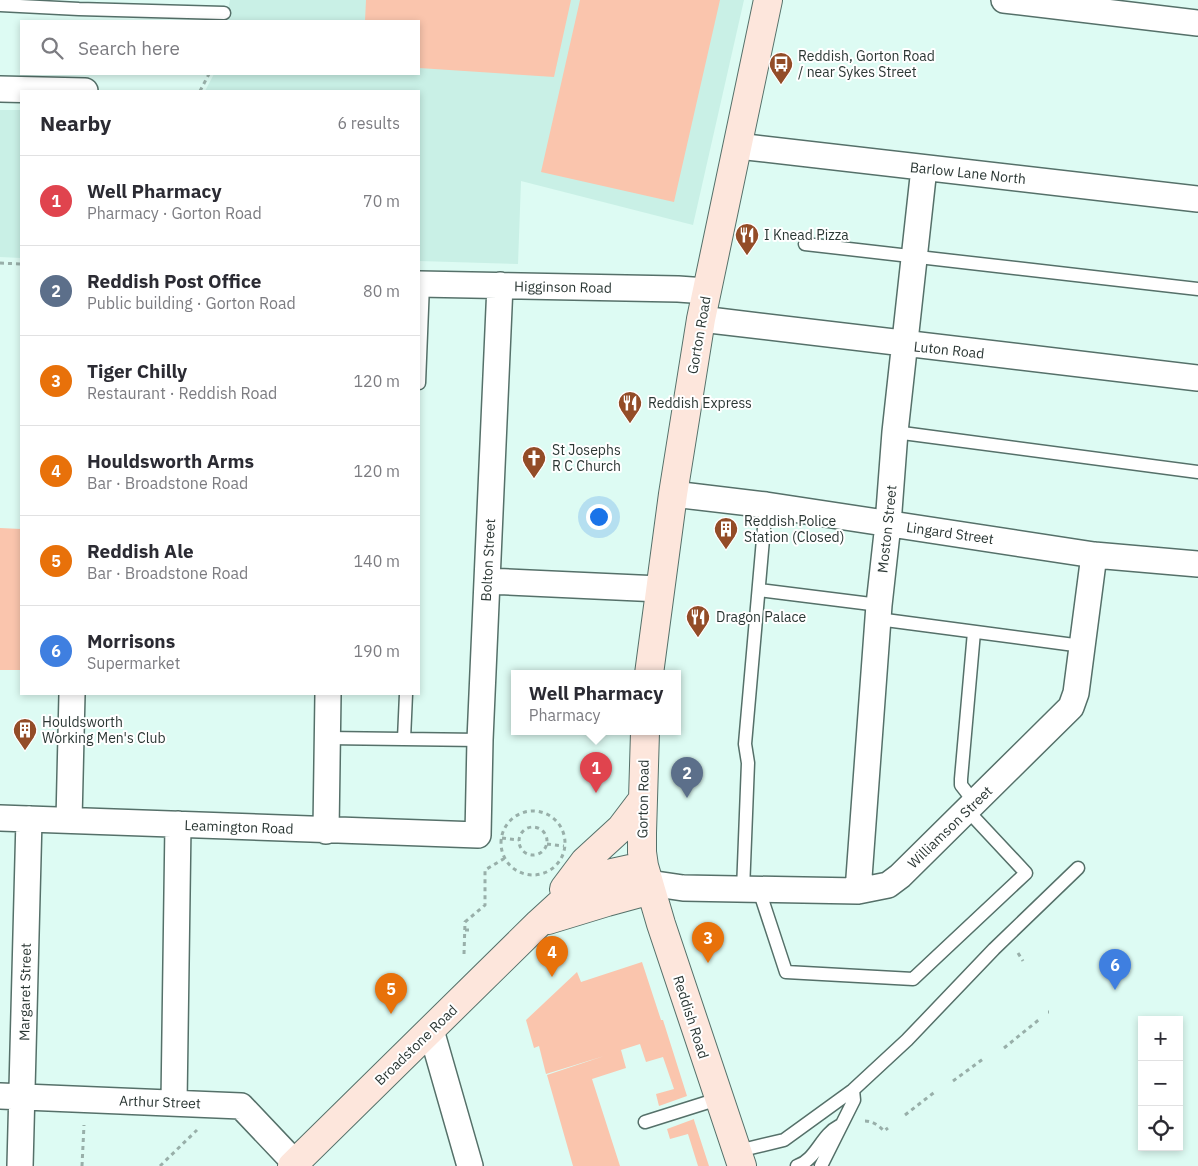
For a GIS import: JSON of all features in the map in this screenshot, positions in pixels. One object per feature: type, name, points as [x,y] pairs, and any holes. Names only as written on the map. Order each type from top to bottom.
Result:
[{"type":"main road","name":"Gorton Road","points":[[650,670],[673,494],[701,319],[768,0]]},
{"type":"main road","name":"Gorton Road","points":[[645,735],[642,852],[648,880]]},
{"type":"main road","points":[[539,923],[585,861],[622,828],[643,800]]},
{"type":"main road","name":"Broadstone Road","points":[[294,1165],[539,923],[586,880],[612,872],[648,880]]},
{"type":"main road","name":"Reddish Road","points":[[648,880],[718,1099],[740,1159]]},
{"type":"street","points":[[1004,0],[1198,23]]},
{"type":"street","points":[[0,89],[42,90]]},
{"type":"street","name":"Barlow Lane North","points":[[738,146],[1198,198]]},
{"type":"street","name":"Moston Street","points":[[858,891],[878,612],[888,524],[895,432],[924,168]]},
{"type":"street","name":"Higginson Road","points":[[421,284],[706,291]]},
{"type":"street","name":"Bolton Street","points":[[478,835],[480,740],[500,285]]},
{"type":"street","name":"Luton Road","points":[[701,319],[905,345],[1198,378]]},
{"type":"street","name":"Lingard Street","points":[[673,494],[766,505],[1094,555],[1198,564]]},
{"type":"street","name":"Williamson Street","points":[[648,880],[683,888],[751,890],[858,891],[888,885],[900,876],[971,807],[1071,707],[1076,693],[1094,555]]},
{"type":"street","points":[[487,581],[660,589]]},
{"type":"street","points":[[69,820],[72,695]]},
{"type":"street","points":[[326,830],[328,695]]},
{"type":"street","name":"Leamington Road","points":[[0,818],[478,835]]},
{"type":"street","name":"Margaret Street","points":[[20,1166],[11,1096],[29,819]]},
{"type":"street","points":[[174,1103],[178,824]]},
{"type":"street","points":[[431,1030],[470,1166]]},
{"type":"street","name":"Arthur Street","points":[[11,1096],[241,1106],[294,1165]]},
{"type":"lane","points":[[0,5],[79,10],[224,13]]},
{"type":"lane","points":[[805,244],[1198,289]]},
{"type":"lane","points":[[420,334],[421,284]]},
{"type":"lane","points":[[895,432],[1198,472]]},
{"type":"lane","points":[[766,505],[745,744],[748,763],[751,890],[786,972],[913,979],[1026,872],[971,807],[961,785],[974,632]]},
{"type":"lane","points":[[759,590],[974,632],[1082,646]]},
{"type":"lane","points":[[404,739],[406,695]]},
{"type":"lane","points":[[326,738],[480,740]]},
{"type":"lane","points":[[740,1159],[784,1140],[853,1090],[907,1040],[994,948],[1078,868]]},
{"type":"lane","points":[[821,1166],[854,1100],[853,1090]]},
{"type":"lane","points":[[645,1122],[718,1099]]},
{"type":"lane","points":[[798,1166],[805,1164],[831,1130],[842,1125]]},
{"type":"path","points":[[201,90],[208,75]]},
{"type":"path","points":[[0,263],[20,264]]},
{"type":"path","points":[[532,810],[543,812],[553,817],[561,825],[566,846],[558,865],[550,871],[540,875],[529,875],[519,872],[505,858],[501,848],[501,838],[505,827],[512,818],[521,812],[532,810]]},
{"type":"path","points":[[535,827],[540,828],[546,835],[547,844],[543,852],[538,855],[529,855],[521,850],[519,840],[526,828],[535,827]]},
{"type":"path","points":[[509,839],[519,840]]},
{"type":"path","points":[[547,844],[560,845]]},
{"type":"path","points":[[464,954],[465,922],[484,905],[485,870],[505,858]]},
{"type":"path","points":[[465,930],[473,930]]},
{"type":"path","points":[[1004,1048],[1041,1018]]},
{"type":"path","points":[[953,1081],[983,1059]]},
{"type":"path","points":[[905,1115],[936,1091]]},
{"type":"path","points":[[82,1166],[85,1099]]},
{"type":"path","points":[[160,1166],[222,1105]]},
{"type":"path","points":[[860,1121],[870,1121],[884,1131],[888,1128]]},
{"type":"shaded area","points":[[230,0],[744,0],[693,225],[521,181],[518,264],[420,261],[420,90],[206,90],[213,75],[420,75],[420,20],[225,20]]},
{"type":"shaded area","points":[[366,0],[571,0],[554,77],[420,68],[420,20],[365,20]]},
{"type":"shaded area","points":[[580,0],[720,0],[674,202],[541,172]]},
{"type":"shaded area","points":[[0,110],[20,110],[20,258],[0,257]]},
{"type":"shaded area","points":[[0,528],[20,529],[20,670],[0,670]]},
{"type":"shaded area","points":[[642,962],[687,1096],[659,1106],[656,1094],[674,1089],[663,1057],[646,1062],[640,1044],[621,1050],[626,1068],[592,1079],[620,1166],[573,1166],[547,1075],[604,1056],[546,1074],[539,1046],[534,1048],[526,1020],[577,972],[581,982]]},
{"type":"shaded area","points":[[694,1119],[709,1166],[698,1166],[688,1134],[670,1139],[667,1129]]},
{"type":"place","name":"Reddish, Gorton Road / near Sykes Street","points":[[781,85]]},
{"type":"place","name":"I Knead Pizza","points":[[747,256]]},
{"type":"place","name":"Reddish Express","points":[[630,424]]},
{"type":"place","name":"St Josephs R C Church","points":[[534,479]]},
{"type":"place","name":"Reddish Police Station (Closed)","points":[[726,550]]},
{"type":"place","name":"Dragon Palace","points":[[698,638]]},
{"type":"place","name":"Houldsworth Working Men's Club","points":[[25,751]]},
{"type":"place","name":"Well Pharmacy","points":[[596,793]]},
{"type":"place","name":"Reddish Post Office","points":[[687,798]]},
{"type":"place","name":"Tiger Chilly","points":[[708,963]]},
{"type":"place","name":"Houldsworth Arms","points":[[552,977]]},
{"type":"place","name":"Morrisons","points":[[1115,990]]},
{"type":"place","name":"Reddish Ale","points":[[391,1014]]}]
